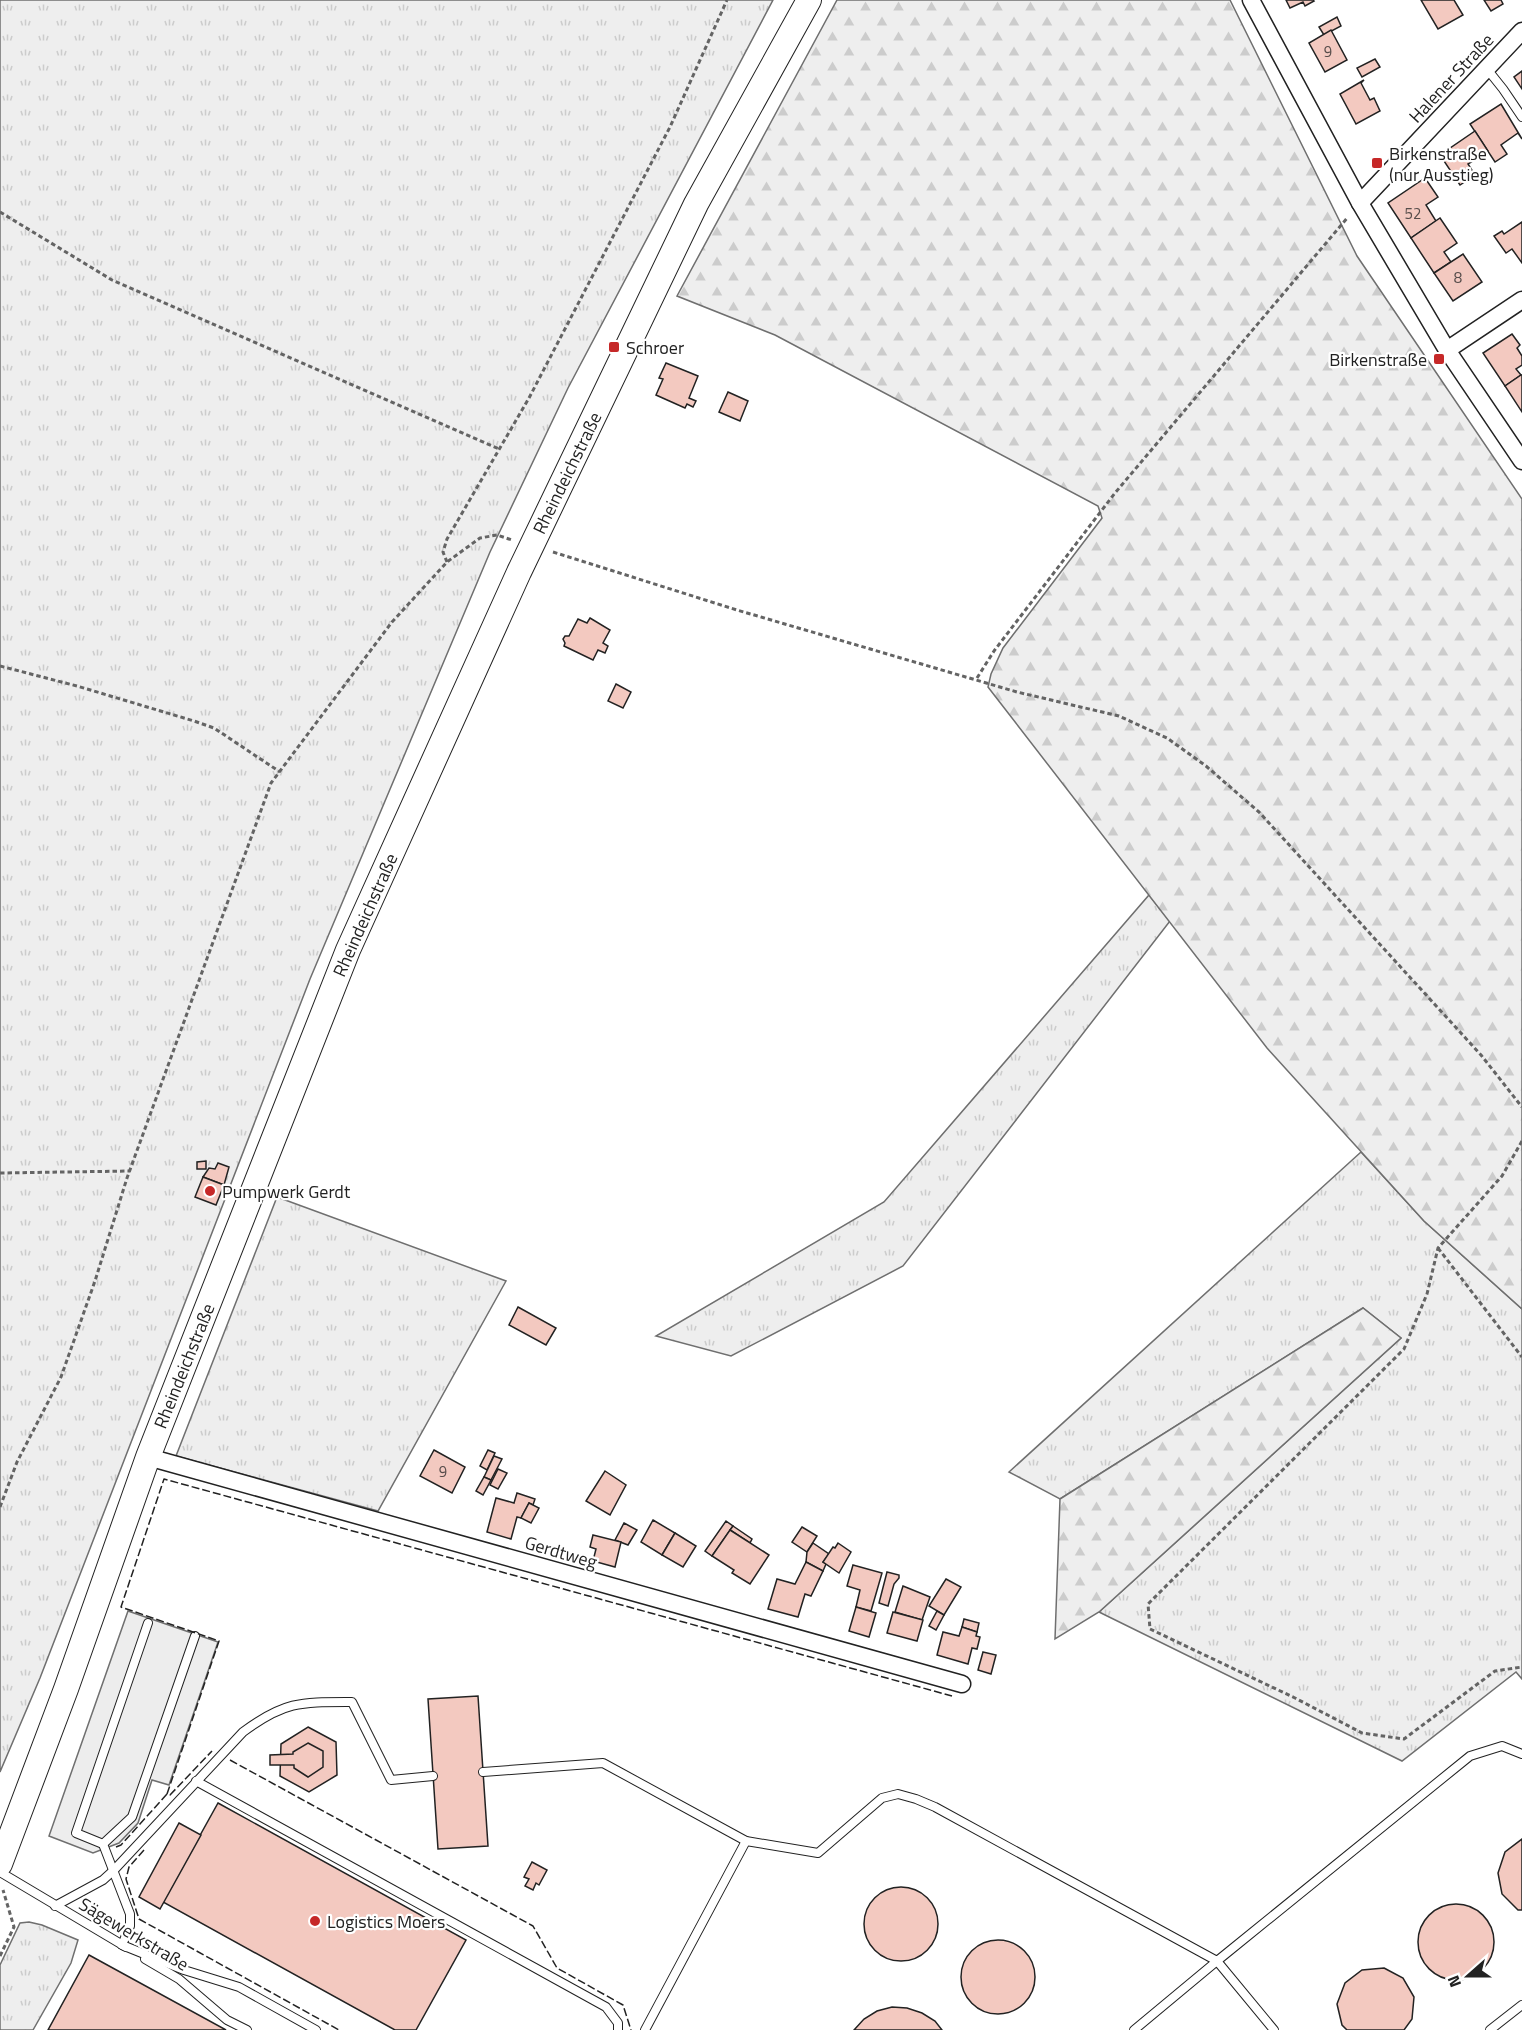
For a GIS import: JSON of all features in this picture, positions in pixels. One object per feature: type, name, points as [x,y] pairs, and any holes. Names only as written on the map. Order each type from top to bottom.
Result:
[{"type":"main road","name":"Rheindeichstraße","points":[[0,1864],[66,1689],[148,1457],[348,950],[532,546],[696,204],[809,0]]},
{"type":"street","points":[[1251,0],[1360,203],[1447,350],[1522,461]]},
{"type":"street","name":"Halener Straße","points":[[1360,203],[1522,31]]},
{"type":"street","points":[[1447,350],[1522,300]]},
{"type":"street","name":"Gerdtweg","points":[[148,1457],[962,1684]]},
{"type":"lane","points":[[1486,69],[1522,117]]},
{"type":"lane","points":[[148,1623],[76,1833],[103,1844],[114,1870],[130,1914],[130,1926],[122,1945],[184,1970],[239,1987],[316,2030]]},
{"type":"lane","points":[[103,1844],[132,1816],[195,1636]]},
{"type":"lane","points":[[55,1906],[103,1880],[243,1732],[284,1707],[306,1702],[352,1702],[391,1780],[433,1776]]},
{"type":"lane","points":[[1134,2030],[1470,1756],[1502,1746],[1522,1755]]},
{"type":"lane","points":[[483,1772],[603,1763],[746,1841],[818,1853],[882,1798],[898,1794],[916,1799],[935,1807],[1217,1961],[1274,2030]]},
{"type":"lane","points":[[196,1781],[606,2007],[618,2023],[618,2030]]},
{"type":"lane","points":[[645,2030],[746,1841]]},
{"type":"lane","name":"Sägewerkstraße","points":[[0,1872],[179,1979],[227,2020],[247,2030]]},
{"type":"lane","points":[[1490,2030],[1522,2005]]},
{"type":"path","points":[[447,562],[443,552],[447,539],[528,398],[669,127],[727,0]]},
{"type":"path","points":[[977,678],[994,651],[1115,493],[1360,203]]},
{"type":"path","points":[[0,212],[112,280],[499,449]]},
{"type":"path","points":[[0,1507],[17,1462],[61,1377],[130,1171],[271,783],[392,622],[447,562],[480,538],[497,535]]},
{"type":"path","points":[[532,546],[737,610],[1027,694],[1119,717],[1167,738],[1206,766],[1259,812],[1481,1055],[1522,1107]]},
{"type":"path","points":[[0,666],[77,686],[214,728],[280,772]]},
{"type":"path","points":[[1522,1141],[1502,1176],[1438,1248],[1427,1294],[1404,1349],[1148,1604],[1150,1629],[1295,1698],[1362,1733],[1404,1739],[1495,1671],[1522,1667]]},
{"type":"path","points":[[0,1173],[130,1171]]},
{"type":"path","points":[[1438,1248],[1522,1357]]},
{"type":"path","points":[[0,1956],[14,1927],[3,1890]]},
{"type":"green space","points":[[0,0],[773,0],[568,388],[490,552],[310,979],[40,1678],[0,1772]]},
{"type":"green space","points":[[837,0],[1230,0],[1357,256],[1522,499],[1522,1309],[1424,1221],[1267,1048],[988,687],[991,674],[1003,648],[1102,518],[1098,506],[775,335],[677,296]]},
{"type":"green space","points":[[1149,895],[1170,921],[903,1266],[731,1356],[656,1336],[884,1202]]},
{"type":"green space","points":[[1361,1152],[1424,1221],[1522,1309],[1522,1679],[1516,1672],[1402,1761],[1099,1612],[1401,1338],[1363,1308],[1060,1499],[1009,1472]]},
{"type":"green space","points":[[277,1197],[506,1281],[378,1511],[176,1456]]},
{"type":"green space","points":[[1363,1308],[1401,1338],[1099,1612],[1055,1639],[1060,1499]]},
{"type":"green space","points":[[29,1922],[78,1940],[71,1963],[33,2030],[0,2030],[0,1965],[20,1923]]},
{"type":"shaded area","points":[[128,1611],[218,1642],[169,1785],[152,1780],[138,1823],[119,1843],[93,1853],[49,1836]]},
{"type":"building","points":[[1286,0],[1314,1],[1305,6],[1303,2],[1290,8]]},
{"type":"building","points":[[1421,0],[1454,0],[1463,15],[1438,29]]},
{"type":"building","points":[[1484,0],[1501,0],[1503,4],[1491,11]]},
{"type":"building","points":[[1337,17],[1341,26],[1324,35],[1319,27]]},
{"type":"building","points":[[1331,30],[1347,60],[1325,72],[1309,43]]},
{"type":"building","points":[[1375,59],[1380,67],[1362,77],[1357,68]]},
{"type":"building","points":[[1522,71],[1522,89],[1514,77]]},
{"type":"building","points":[[1364,80],[1361,83],[1370,100],[1374,98],[1380,111],[1356,124],[1340,94]]},
{"type":"building","points":[[1501,104],[1522,139],[1518,133],[1501,145],[1507,154],[1495,162],[1470,124]]},
{"type":"building","points":[[1475,131],[1488,151],[1468,164],[1475,175],[1460,185],[1440,155]]},
{"type":"building","points":[[1425,178],[1438,197],[1426,205],[1436,221],[1411,238],[1388,203]]},
{"type":"building","points":[[1440,218],[1457,243],[1444,252],[1451,262],[1434,273],[1411,238]]},
{"type":"building","points":[[1522,222],[1522,263],[1512,249],[1506,253],[1494,236],[1502,231],[1504,234]]},
{"type":"building","points":[[1463,254],[1482,282],[1453,301],[1434,273]]},
{"type":"building","points":[[1512,334],[1520,345],[1517,348],[1522,356],[1522,365],[1516,369],[1521,375],[1505,386],[1483,353]]},
{"type":"building","points":[[666,363],[698,376],[689,398],[696,401],[693,407],[687,404],[685,408],[656,395],[663,379],[659,378]]},
{"type":"building","points":[[1522,375],[1522,412],[1505,386]]},
{"type":"building","points":[[728,392],[748,401],[740,421],[719,412]]},
{"type":"building","points":[[590,618],[610,630],[603,643],[608,646],[605,653],[598,650],[593,660],[564,646],[563,639],[569,636],[578,619],[587,623]]},
{"type":"building","points":[[616,684],[631,692],[623,708],[608,701]]},
{"type":"building","points":[[206,1161],[206,1169],[197,1169],[197,1162]]},
{"type":"building","points":[[218,1163],[229,1167],[224,1185],[203,1177],[209,1168],[215,1169]]},
{"type":"building","name":"Pumpwerk Gerdt","points":[[203,1177],[224,1185],[216,1205],[195,1197]]},
{"type":"building","points":[[518,1307],[556,1328],[546,1345],[509,1325]]},
{"type":"building","points":[[434,1450],[465,1467],[452,1493],[420,1476]]},
{"type":"building","points":[[488,1450],[495,1453],[487,1470],[480,1466]]},
{"type":"building","points":[[494,1456],[502,1459],[491,1480],[484,1477]]},
{"type":"building","points":[[498,1469],[507,1473],[498,1489],[490,1485]]},
{"type":"building","points":[[605,1471],[626,1485],[610,1515],[586,1501]]},
{"type":"building","points":[[484,1477],[491,1480],[483,1495],[476,1491]]},
{"type":"building","points":[[517,1493],[535,1499],[533,1505],[529,1503],[521,1518],[517,1517],[511,1539],[487,1532],[496,1498],[514,1503]]},
{"type":"building","points":[[529,1503],[539,1508],[531,1523],[521,1518]]},
{"type":"building","points":[[653,1520],[675,1533],[662,1555],[641,1542]]},
{"type":"building","points":[[726,1521],[733,1526],[712,1556],[705,1551]]},
{"type":"building","points":[[624,1523],[637,1530],[628,1545],[615,1540]]},
{"type":"building","points":[[733,1526],[752,1539],[750,1543],[730,1530]]},
{"type":"building","points":[[802,1527],[817,1536],[807,1552],[792,1542]]},
{"type":"building","points":[[730,1530],[769,1555],[750,1584],[732,1573],[734,1570],[712,1556]]},
{"type":"building","points":[[675,1533],[696,1546],[683,1567],[662,1555]]},
{"type":"building","points":[[593,1535],[621,1542],[615,1567],[593,1561],[596,1549],[590,1547]]},
{"type":"building","points":[[813,1543],[829,1554],[823,1562],[826,1564],[823,1571],[806,1562],[807,1552]]},
{"type":"building","points":[[838,1543],[851,1552],[839,1573],[823,1562]]},
{"type":"building","points":[[806,1562],[823,1571],[811,1596],[805,1594],[798,1617],[768,1609],[777,1579],[795,1584]]},
{"type":"building","points":[[853,1565],[882,1573],[871,1611],[856,1607],[860,1590],[847,1586]]},
{"type":"building","points":[[887,1572],[899,1575],[888,1606],[879,1603]]},
{"type":"building","points":[[946,1579],[961,1587],[944,1615],[929,1606]]},
{"type":"building","points":[[903,1586],[930,1597],[922,1620],[895,1612]]},
{"type":"building","points":[[856,1607],[876,1613],[869,1637],[849,1631]]},
{"type":"building","points":[[937,1611],[944,1615],[936,1630],[929,1626]]},
{"type":"building","points":[[893,1612],[923,1620],[917,1641],[887,1633]]},
{"type":"building","points":[[964,1619],[979,1623],[977,1632],[962,1627]]},
{"type":"building","points":[[962,1627],[977,1632],[976,1636],[980,1637],[977,1649],[972,1648],[968,1664],[937,1655],[943,1632],[959,1636]]},
{"type":"building","points":[[983,1652],[996,1655],[991,1674],[978,1670]]},
{"type":"building","points":[[478,1696],[488,1846],[438,1849],[428,1699]]},
{"type":"building","points":[[308,1727],[336,1742],[337,1775],[309,1792],[280,1776],[281,1744]]},
{"type":"building","points":[[308,1743],[323,1751],[323,1767],[308,1777],[294,1768],[294,1765],[270,1765],[270,1755],[293,1754]]},
{"type":"building","name":"Logistics Moers","points":[[218,1803],[466,1940],[416,2030],[395,2030],[163,1902]]},
{"type":"building","points":[[179,1823],[201,1835],[160,1909],[139,1897]]},
{"type":"building","points":[[1522,1839],[1522,1910],[1518,1910],[1502,1894],[1498,1873],[1505,1852]]},
{"type":"building","points":[[532,1862],[547,1870],[539,1885],[536,1883],[533,1890],[525,1886],[529,1879],[524,1877]]},
{"type":"building","points":[[894,1887],[908,1887],[922,1893],[932,1903],[938,1917],[936,1938],[922,1955],[908,1961],[894,1961],[880,1955],[870,1945],[864,1931],[864,1917],[870,1903],[880,1893]]},
{"type":"building","points":[[1456,1904],[1470,1907],[1483,1915],[1491,1928],[1494,1942],[1491,1956],[1483,1969],[1470,1977],[1456,1980],[1442,1977],[1429,1969],[1421,1956],[1418,1942],[1421,1928],[1429,1915],[1442,1907]]},
{"type":"building","points":[[991,1940],[1005,1940],[1019,1946],[1029,1956],[1035,1970],[1033,1991],[1019,2008],[1005,2014],[991,2014],[977,2008],[967,1998],[961,1984],[961,1970],[967,1956],[977,1946]]},
{"type":"building","points":[[89,1955],[226,2030],[48,2030]]},
{"type":"building","points":[[1384,1968],[1403,1978],[1414,1997],[1412,2019],[1404,2030],[1347,2030],[1342,2025],[1337,2004],[1345,1983],[1362,1970]]},
{"type":"building","points":[[892,2007],[907,2008],[922,2013],[935,2021],[942,2030],[854,2030],[864,2019],[877,2011]]},
{"type":"fence","points":[[167,1794],[219,1641],[121,1607],[164,1479],[952,1696]]},
{"type":"fence","points":[[116,1847],[121,1845],[167,1794],[170,1795],[212,1751]]},
{"type":"fence","points":[[230,1760],[533,1926],[557,1968],[623,2005],[631,2030]]},
{"type":"fence","points":[[144,1850],[129,1867],[126,1879],[139,1919],[339,2030]]},
{"type":"place","name":"Birkenstraße (nur Ausstieg)","points":[[1377,163]]},
{"type":"place","name":"Schroer","points":[[614,347]]},
{"type":"place","name":"Birkenstraße","points":[[1439,359]]},
{"type":"place","name":"Pumpwerk Gerdt","points":[[210,1191]]},
{"type":"place","name":"Logistics Moers","points":[[315,1921]]}]
